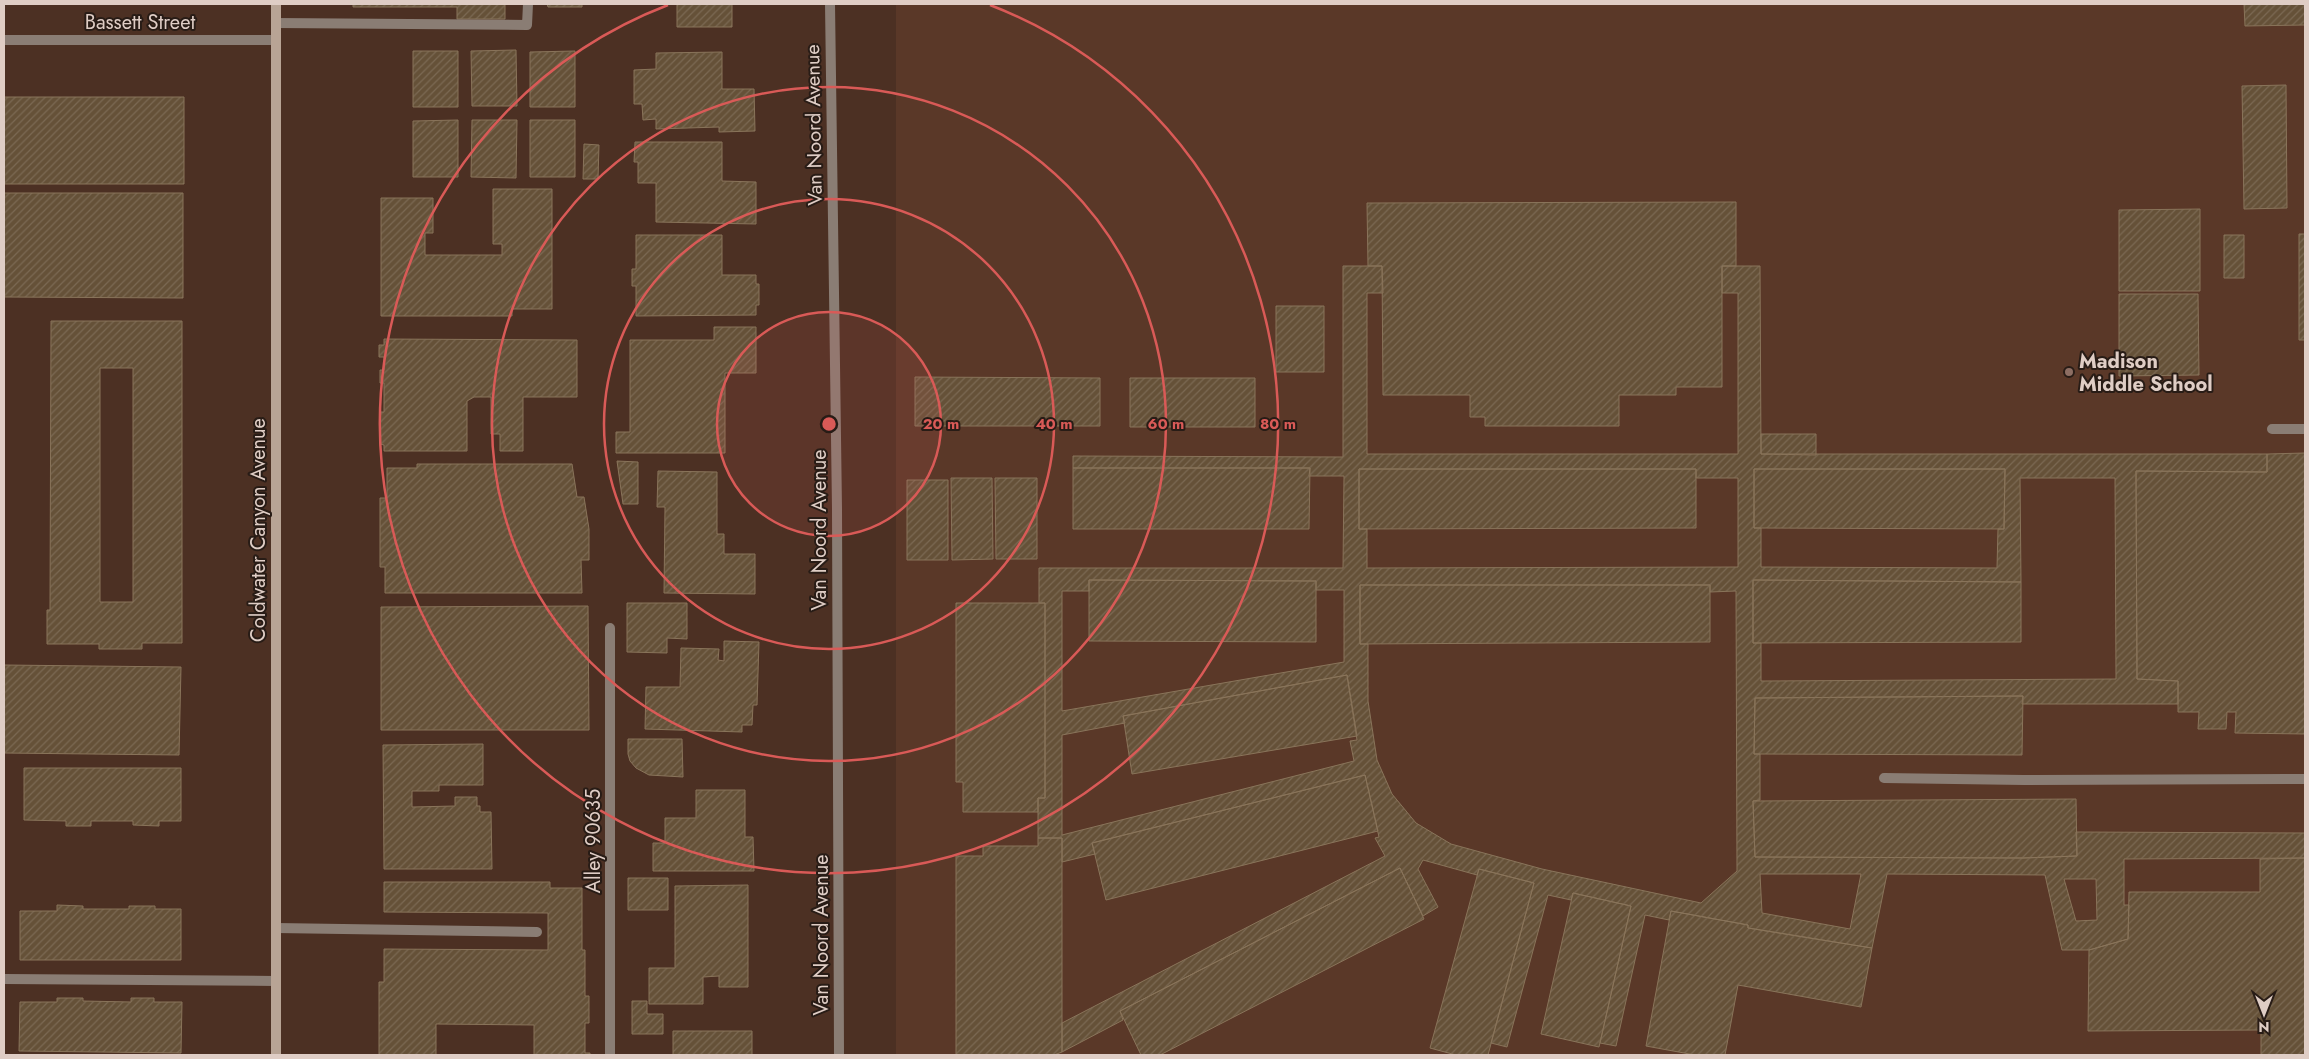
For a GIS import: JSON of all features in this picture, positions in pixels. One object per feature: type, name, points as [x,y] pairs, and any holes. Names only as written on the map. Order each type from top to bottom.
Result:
[{"type":"main road","name":"Coldwater Canyon Avenue","points":[[276,4],[276,1055]]},
{"type":"street","points":[[276,23],[527,25],[528,4]]},
{"type":"street","name":"Van Noord Avenue","points":[[830,4],[837,509],[839,1055]]},
{"type":"street","name":"Bassett Street","points":[[4,40],[276,40]]},
{"type":"street","points":[[2272,429],[2305,428]]},
{"type":"street","name":"Alley 90635","points":[[610,628],[610,1055]]},
{"type":"street","points":[[1884,778],[2024,780],[2305,779]]},
{"type":"street","points":[[276,928],[537,932]]},
{"type":"street","points":[[4,979],[276,981]]},
{"type":"shaded area","points":[[896,4],[2305,4],[2305,1055],[896,1055]]},
{"type":"building","points":[[353,4],[505,4],[505,19],[457,19],[457,7],[353,7]]},
{"type":"building","points":[[547,4],[582,4],[582,7],[548,7]]},
{"type":"building","points":[[677,4],[732,4],[732,27],[677,27]]},
{"type":"building","points":[[2244,4],[2305,4],[2305,25],[2245,26]]},
{"type":"building","points":[[516,50],[517,106],[472,106],[471,51]]},
{"type":"building","points":[[413,51],[458,51],[458,107],[413,107]]},
{"type":"building","points":[[575,51],[575,107],[530,107],[530,52]]},
{"type":"building","points":[[722,52],[722,89],[754,89],[755,131],[719,132],[719,127],[656,129],[656,119],[643,120],[642,104],[634,104],[634,70],[656,69],[656,53]]},
{"type":"building","points":[[2286,85],[2287,208],[2244,209],[2242,86]]},
{"type":"building","points":[[4,97],[184,97],[184,184],[4,184]]},
{"type":"building","points":[[458,120],[458,177],[413,177],[413,121]]},
{"type":"building","points":[[472,120],[517,120],[516,178],[471,177]]},
{"type":"building","points":[[530,120],[575,120],[575,177],[530,177]]},
{"type":"building","points":[[635,142],[722,142],[722,181],[756,182],[756,224],[656,222],[656,183],[638,183],[638,162],[634,162]]},
{"type":"building","points":[[584,144],[599,145],[598,179],[583,179]]},
{"type":"building","points":[[493,189],[552,189],[552,309],[512,309],[512,316],[381,316],[381,198],[433,198],[433,233],[425,233],[425,255],[502,255],[502,244],[493,244]]},
{"type":"building","points":[[4,193],[183,193],[183,298],[4,297]]},
{"type":"building","points":[[1736,202],[1736,266],[1722,266],[1722,387],[1676,387],[1676,395],[1619,395],[1619,426],[1485,426],[1485,417],[1470,417],[1470,395],[1383,395],[1382,266],[1368,266],[1367,203]]},
{"type":"building","points":[[2200,209],[2200,291],[2119,291],[2119,210]]},
{"type":"building","points":[[2299,234],[2305,234],[2305,340],[2299,340]]},
{"type":"building","points":[[636,235],[722,235],[722,275],[756,275],[756,284],[759,284],[759,305],[756,305],[756,315],[636,316],[636,286],[632,286],[632,269],[636,269]]},
{"type":"building","points":[[2224,235],[2244,235],[2244,278],[2224,278]]},
{"type":"building","points":[[1343,266],[1382,266],[1383,293],[1367,293],[1367,454],[1738,454],[1738,293],[1722,293],[1722,266],[1760,266],[1761,454],[2267,454],[2267,472],[2136,471],[2137,679],[2178,681],[2178,704],[2022,704],[2023,696],[1755,698],[1754,754],[1760,754],[1760,800],[1753,801],[1755,857],[2023,858],[2077,856],[2076,832],[2305,833],[2305,858],[2124,859],[2124,905],[2129,905],[2128,939],[2089,950],[2062,950],[2045,875],[1887,874],[1872,948],[1748,928],[1748,925],[1671,911],[1669,920],[1645,915],[1616,1046],[1600,1043],[1631,906],[1573,893],[1571,900],[1548,895],[1507,1047],[1491,1043],[1534,883],[1479,869],[1477,875],[1423,860],[1418,869],[1438,907],[1423,916],[1400,868],[1120,1011],[1123,1020],[1062,1052],[1062,1023],[1385,856],[1375,838],[1379,837],[1365,775],[1092,843],[1095,854],[1062,862],[1062,838],[1038,838],[1038,798],[1045,798],[1045,603],[1039,603],[1039,568],[1343,568],[1344,476],[1309,476],[1310,468],[1073,468],[1073,456],[1343,457]],"holes":[[[1359,469],[1696,469],[1696,478],[1738,478],[1738,567],[1367,568],[1367,529],[1359,529]],[[1754,469],[2005,469],[2004,529],[1998,529],[1997,568],[1761,567],[1761,528],[1754,528]],[[2020,478],[2115,478],[2116,679],[1761,681],[1761,643],[1753,643],[1753,580],[2021,582]],[[1089,580],[1316,581],[1316,590],[1344,590],[1344,662],[1062,711],[1062,591],[1089,591]],[[1360,585],[1710,585],[1710,592],[1736,591],[1737,871],[1701,903],[1542,869],[1451,844],[1416,823],[1392,794],[1377,760],[1368,701],[1368,644],[1360,644]],[[1347,675],[1357,740],[1350,741],[1354,761],[1062,835],[1062,735],[1125,723],[1123,716]],[[1760,874],[1861,874],[1850,929],[1762,913]],[[2064,879],[2096,879],[2097,920],[2076,921]]]},
{"type":"building","points":[[2119,294],[2198,294],[2199,375],[2119,376]]},
{"type":"building","points":[[1276,306],[1324,306],[1324,372],[1276,372]]},
{"type":"building","points":[[51,321],[182,321],[182,643],[142,643],[142,649],[99,649],[99,644],[47,644],[47,610],[50,610]],"holes":[[[100,368],[133,368],[133,602],[100,602]]]},
{"type":"building","points":[[714,327],[756,327],[756,373],[725,373],[725,453],[616,453],[616,432],[630,432],[630,340],[714,340]]},
{"type":"building","points":[[384,339],[577,340],[577,397],[523,397],[523,451],[500,451],[500,434],[491,434],[491,397],[474,397],[467,401],[467,451],[384,451],[384,445],[380,444],[380,412],[384,412],[384,383],[380,383],[380,370],[384,370],[384,357],[379,357],[379,345],[384,345]]},
{"type":"building","points":[[915,377],[1100,378],[1100,426],[915,426]]},
{"type":"building","points":[[1130,378],[1255,378],[1255,427],[1130,427]]},
{"type":"building","points":[[1761,434],[1816,434],[1816,455],[1761,454]]},
{"type":"building","points":[[2305,453],[2305,734],[2235,733],[2236,712],[2227,712],[2226,729],[2198,729],[2199,712],[2178,712],[2178,681],[2137,679],[2136,471],[2267,472],[2267,454]]},
{"type":"building","points":[[617,461],[638,462],[638,504],[623,504]]},
{"type":"building","points":[[417,464],[572,464],[577,497],[584,497],[589,529],[589,560],[581,560],[582,593],[385,593],[385,567],[380,567],[380,498],[387,498],[387,468],[417,468]]},
{"type":"building","points":[[1073,468],[1310,468],[1309,529],[1073,529]]},
{"type":"building","points":[[1359,469],[1696,469],[1696,528],[1359,529]]},
{"type":"building","points":[[1754,469],[2005,469],[2004,529],[1754,528]]},
{"type":"building","points":[[658,471],[717,472],[717,534],[724,534],[724,554],[755,554],[755,594],[664,593],[665,507],[657,507]]},
{"type":"building","points":[[951,478],[992,478],[993,559],[952,560]]},
{"type":"building","points":[[995,478],[1037,478],[1037,559],[996,559]]},
{"type":"building","points":[[907,480],[948,480],[948,560],[907,560]]},
{"type":"building","points":[[1089,580],[1316,581],[1316,642],[1089,641]]},
{"type":"building","points":[[1753,580],[2021,582],[2021,642],[1753,643]]},
{"type":"building","points":[[1360,585],[1710,585],[1710,642],[1360,644]]},
{"type":"building","points":[[627,603],[687,603],[687,639],[667,638],[667,653],[627,652]]},
{"type":"building","points":[[956,603],[1045,603],[1045,798],[1038,798],[1038,812],[963,812],[963,782],[956,782]]},
{"type":"building","points":[[588,606],[589,730],[381,730],[381,607]]},
{"type":"building","points":[[724,641],[759,642],[757,705],[753,705],[752,725],[742,725],[742,732],[645,729],[646,687],[680,687],[681,648],[719,649],[718,660],[724,661]]},
{"type":"building","points":[[4,665],[181,667],[179,755],[4,753]]},
{"type":"building","points":[[1347,675],[1357,736],[1132,774],[1123,716]]},
{"type":"building","points":[[2023,696],[2022,755],[1754,754],[1755,698]]},
{"type":"building","points":[[628,739],[682,739],[683,777],[649,775],[636,768],[630,761],[628,754]]},
{"type":"building","points":[[483,744],[483,785],[439,785],[439,791],[412,791],[412,807],[455,806],[455,797],[477,797],[477,806],[480,806],[480,812],[491,812],[492,869],[384,869],[383,745]]},
{"type":"building","points":[[24,768],[181,768],[181,821],[159,821],[159,826],[133,825],[133,821],[91,821],[91,826],[66,826],[66,821],[24,820]]},
{"type":"building","points":[[1365,775],[1378,831],[1106,900],[1092,843]]},
{"type":"building","points":[[696,790],[745,790],[745,837],[753,837],[754,871],[653,871],[653,843],[665,843],[665,818],[696,818]]},
{"type":"building","points":[[2076,799],[2077,856],[2023,858],[1755,857],[1753,801]]},
{"type":"building","points":[[1038,838],[1062,838],[1062,1052],[1054,1055],[956,1055],[956,856],[983,856],[983,846],[1038,846]]},
{"type":"building","points":[[2305,858],[2305,1055],[2261,1055],[2261,1030],[2088,1031],[2089,950],[2128,939],[2129,892],[2260,892],[2260,859]]},
{"type":"building","points":[[1400,868],[1424,919],[1160,1055],[1141,1055],[1120,1011]]},
{"type":"building","points":[[1479,869],[1534,883],[1488,1055],[1456,1055],[1430,1048]]},
{"type":"building","points":[[628,878],[668,878],[668,910],[628,910]]},
{"type":"building","points":[[384,882],[550,882],[550,888],[582,888],[582,950],[585,950],[585,996],[589,996],[589,1023],[585,1023],[585,1053],[590,1053],[590,1055],[534,1055],[534,1025],[436,1024],[436,1055],[379,1055],[379,982],[384,982],[384,949],[548,950],[548,913],[384,912]]},
{"type":"building","points":[[748,885],[748,987],[719,987],[719,976],[703,977],[703,1004],[649,1004],[649,968],[675,968],[675,886]]},
{"type":"building","points":[[1573,893],[1631,906],[1599,1047],[1541,1034]]},
{"type":"building","points":[[57,905],[83,906],[83,909],[129,909],[129,906],[155,906],[155,909],[181,909],[181,960],[20,960],[20,911],[57,911]]},
{"type":"building","points":[[1671,911],[1748,925],[1748,928],[1872,948],[1861,1007],[1738,985],[1725,1055],[1695,1055],[1646,1046]]},
{"type":"building","points":[[57,998],[83,998],[83,1001],[131,1002],[131,998],[154,998],[154,1002],[182,1002],[181,1053],[19,1051],[20,1002],[57,1002]]},
{"type":"building","points":[[632,1001],[647,1001],[647,1014],[663,1014],[663,1034],[632,1034]]},
{"type":"building","points":[[673,1031],[752,1031],[752,1055],[673,1055]]},
{"type":"place","name":"Madison Middle School","points":[[2069,372]]}]
